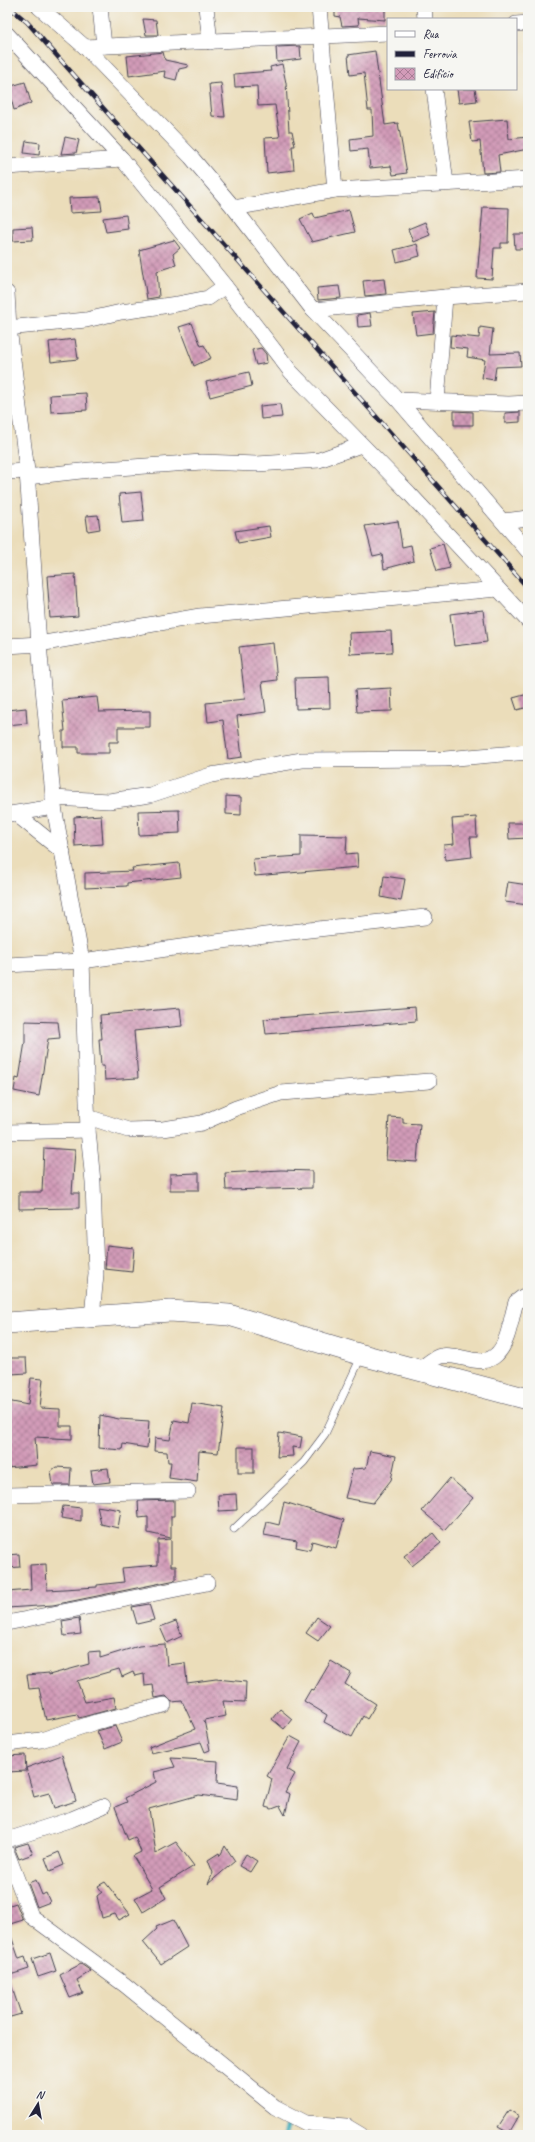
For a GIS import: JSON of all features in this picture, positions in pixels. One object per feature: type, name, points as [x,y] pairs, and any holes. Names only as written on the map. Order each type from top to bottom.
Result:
[{"type":"street","points":[[39,7],[85,47],[191,157],[234,208],[313,310],[398,400],[528,551]]},
{"type":"street","points":[[100,7],[104,46]]},
{"type":"street","points":[[206,7],[210,42]]},
{"type":"street","points":[[319,7],[335,190]]},
{"type":"street","points":[[424,7],[425,18]]},
{"type":"street","points":[[517,24],[528,24]]},
{"type":"street","points":[[85,47],[387,33]]},
{"type":"street","points":[[7,34],[122,159],[225,286],[291,372],[409,493],[528,621]]},
{"type":"street","points":[[434,90],[446,183]]},
{"type":"street","points":[[7,167],[122,159]]},
{"type":"street","points":[[234,208],[335,190],[528,179]]},
{"type":"street","points":[[8,328],[86,320],[121,312],[208,298],[225,286]]},
{"type":"street","points":[[313,310],[445,297],[528,291]]},
{"type":"street","points":[[7,293],[8,328],[27,474],[39,644],[53,802],[82,961],[88,1124],[93,1182],[96,1274],[92,1317]]},
{"type":"street","points":[[437,401],[445,297]]},
{"type":"street","points":[[398,400],[509,404],[528,403]]},
{"type":"street","points":[[7,472],[27,474],[202,462],[257,464],[319,460],[361,445]]},
{"type":"street","points":[[503,521],[528,518]]},
{"type":"street","points":[[7,646],[39,644],[200,616],[498,589]]},
{"type":"street","points":[[11,814],[53,802],[109,801],[150,794],[211,775],[302,760],[445,758],[528,752]]},
{"type":"street","points":[[11,814],[63,852]]},
{"type":"street","points":[[7,965],[82,961],[265,935],[425,917]]},
{"type":"street","points":[[7,1132],[88,1124],[128,1130],[163,1129],[202,1123],[236,1108],[281,1093],[429,1081]]},
{"type":"street","points":[[420,1369],[439,1356],[449,1356],[461,1359],[490,1359],[498,1354],[504,1341],[516,1302],[524,1296],[528,1296]]},
{"type":"street","points":[[7,1323],[170,1311],[229,1315],[362,1355],[420,1369],[528,1399]]},
{"type":"street","points":[[7,1495],[188,1491]]},
{"type":"street","points":[[7,1623],[207,1583]]},
{"type":"street","points":[[7,1744],[41,1740],[96,1722],[164,1706]]},
{"type":"street","points":[[7,1840],[72,1819],[103,1806]]},
{"type":"street","points":[[7,1853],[31,1916],[125,1985],[275,2107],[306,2123],[346,2126],[361,2135]]},
{"type":"lane","points":[[234,1528],[304,1462],[325,1434],[362,1355]]},
{"type":"building","points":[[335,7],[385,7],[385,20],[358,18],[359,25],[342,26],[340,17],[335,16]]},
{"type":"building","points":[[143,19],[156,20],[158,35],[146,35]]},
{"type":"building","points":[[300,46],[301,59],[277,62],[276,47]]},
{"type":"building","points":[[375,51],[385,125],[398,123],[407,173],[393,175],[391,166],[370,168],[368,149],[351,151],[350,139],[373,136],[372,110],[368,110],[364,73],[350,75],[348,55]]},
{"type":"building","points":[[163,52],[165,60],[188,65],[188,67],[179,69],[176,80],[164,77],[165,71],[129,76],[127,56]]},
{"type":"building","points":[[282,64],[286,83],[289,131],[292,131],[295,146],[292,146],[294,170],[267,173],[265,138],[280,137],[275,105],[258,106],[257,86],[235,87],[234,74],[271,71],[270,67]]},
{"type":"building","points":[[25,82],[31,103],[14,110],[8,87]]},
{"type":"building","points":[[221,83],[225,117],[212,116],[209,84]]},
{"type":"building","points":[[457,90],[475,90],[477,101],[459,103]]},
{"type":"building","points":[[507,119],[509,139],[528,137],[528,149],[498,155],[500,172],[483,173],[480,141],[472,142],[469,122]]},
{"type":"building","points":[[65,137],[79,140],[76,153],[61,154]]},
{"type":"building","points":[[26,141],[40,143],[39,155],[24,153]]},
{"type":"building","points":[[100,197],[102,211],[70,213],[69,198]]},
{"type":"building","points":[[483,207],[509,208],[508,243],[501,243],[501,248],[494,248],[492,279],[477,278]]},
{"type":"building","points":[[349,210],[355,232],[312,242],[300,219],[313,213],[315,218]]},
{"type":"building","points":[[126,215],[128,229],[106,232],[103,218]]},
{"type":"building","points":[[425,222],[430,235],[413,242],[408,229]]},
{"type":"building","points":[[32,227],[33,240],[13,241],[13,228]]},
{"type":"building","points":[[514,234],[528,234],[528,249],[515,249]]},
{"type":"building","points":[[174,240],[180,248],[173,254],[176,265],[157,271],[159,297],[147,299],[139,250]]},
{"type":"building","points":[[417,244],[420,256],[397,262],[394,250]]},
{"type":"building","points":[[384,279],[386,294],[365,296],[363,281]]},
{"type":"building","points":[[339,286],[341,298],[318,300],[317,288]]},
{"type":"building","points":[[435,312],[433,333],[416,335],[413,314]]},
{"type":"building","points":[[370,313],[372,326],[358,327],[357,315]]},
{"type":"building","points":[[192,323],[201,346],[204,345],[211,358],[194,366],[179,327]]},
{"type":"building","points":[[480,327],[493,329],[490,354],[520,353],[521,366],[496,367],[494,380],[482,378],[485,360],[467,357],[468,349],[450,347],[451,335],[479,338]]},
{"type":"building","points":[[75,339],[78,359],[51,362],[49,342]]},
{"type":"building","points":[[261,348],[266,354],[267,363],[256,365],[252,350]]},
{"type":"building","points":[[249,372],[252,386],[210,397],[206,382]]},
{"type":"building","points":[[86,393],[87,410],[51,412],[50,395]]},
{"type":"building","points":[[280,404],[282,417],[261,419],[260,406]]},
{"type":"building","points":[[454,411],[473,412],[473,425],[454,425]]},
{"type":"building","points":[[520,412],[520,422],[505,423],[505,413]]},
{"type":"building","points":[[141,492],[144,521],[122,523],[119,494]]},
{"type":"building","points":[[98,515],[100,529],[88,531],[86,516]]},
{"type":"building","points":[[398,521],[402,547],[411,545],[414,561],[384,569],[382,554],[373,556],[365,526]]},
{"type":"building","points":[[269,526],[271,537],[238,543],[235,531]]},
{"type":"building","points":[[443,544],[450,568],[437,571],[430,548]]},
{"type":"building","points":[[75,574],[78,616],[50,618],[47,576]]},
{"type":"building","points":[[483,610],[487,642],[454,646],[450,614]]},
{"type":"building","points":[[391,631],[392,652],[350,654],[349,633]]},
{"type":"building","points":[[273,643],[277,680],[262,682],[266,712],[237,716],[242,757],[228,759],[223,720],[208,722],[206,703],[245,699],[239,647]]},
{"type":"building","points":[[329,677],[330,708],[296,709],[295,678]]},
{"type":"building","points":[[391,688],[392,711],[357,712],[355,690]]},
{"type":"building","points":[[528,694],[528,707],[517,710],[513,698]]},
{"type":"building","points":[[97,697],[99,712],[150,711],[150,727],[118,727],[118,742],[109,742],[109,753],[78,753],[78,747],[63,747],[63,731],[65,731],[62,700]]},
{"type":"building","points":[[26,708],[27,723],[7,725],[7,710]]},
{"type":"building","points":[[226,796],[241,797],[241,815],[226,814]]},
{"type":"building","points":[[179,810],[180,833],[139,835],[138,811]]},
{"type":"building","points":[[101,815],[103,844],[75,846],[74,817]]},
{"type":"building","points":[[476,817],[477,837],[470,837],[472,857],[445,860],[444,845],[454,844],[452,819]]},
{"type":"building","points":[[508,823],[528,823],[528,838],[509,839]]},
{"type":"building","points":[[301,835],[347,836],[346,854],[357,853],[358,867],[255,876],[253,859],[301,856]]},
{"type":"building","points":[[179,863],[181,877],[127,883],[127,886],[85,888],[85,873],[133,871],[132,868]]},
{"type":"building","points":[[384,876],[405,879],[401,901],[381,897]]},
{"type":"building","points":[[508,882],[528,885],[528,905],[505,902]]},
{"type":"building","points":[[415,1007],[416,1021],[266,1034],[264,1019]]},
{"type":"building","points":[[180,1008],[182,1026],[134,1031],[138,1078],[105,1080],[104,1066],[101,1066],[99,1039],[102,1039],[100,1015]]},
{"type":"building","points":[[25,1021],[58,1022],[60,1038],[48,1039],[39,1096],[14,1091],[16,1078],[19,1079],[25,1042]]},
{"type":"building","points":[[389,1117],[403,1118],[403,1123],[420,1124],[417,1162],[386,1160]]},
{"type":"building","points":[[44,1148],[75,1150],[72,1193],[79,1193],[79,1208],[19,1209],[19,1192],[42,1192]]},
{"type":"building","points":[[281,1170],[312,1171],[312,1188],[226,1190],[225,1173]]},
{"type":"building","points":[[199,1173],[199,1190],[170,1190],[170,1174]]},
{"type":"building","points":[[107,1245],[134,1248],[132,1272],[105,1269]]},
{"type":"building","points":[[10,1358],[26,1358],[27,1373],[11,1374]]},
{"type":"building","points":[[31,1378],[43,1379],[40,1408],[60,1409],[60,1426],[72,1426],[72,1439],[35,1437],[37,1465],[7,1468],[7,1401],[28,1405]]},
{"type":"building","points":[[192,1403],[224,1408],[218,1453],[199,1451],[197,1482],[169,1478],[171,1462],[168,1462],[167,1452],[154,1451],[155,1438],[170,1440],[174,1420],[189,1423]]},
{"type":"building","points":[[100,1415],[119,1419],[149,1421],[147,1448],[123,1444],[122,1450],[99,1448]]},
{"type":"building","points":[[279,1433],[302,1437],[300,1448],[292,1447],[293,1456],[277,1457]]},
{"type":"building","points":[[238,1447],[254,1447],[254,1473],[238,1473]]},
{"type":"building","points":[[370,1451],[396,1456],[391,1480],[373,1503],[345,1498],[353,1469],[366,1468]]},
{"type":"building","points":[[56,1467],[71,1468],[70,1485],[53,1485],[51,1471]]},
{"type":"building","points":[[108,1468],[110,1482],[93,1484],[91,1470]]},
{"type":"building","points":[[450,1478],[473,1498],[445,1530],[422,1511]]},
{"type":"building","points":[[236,1494],[237,1510],[219,1511],[218,1495]]},
{"type":"building","points":[[174,1500],[174,1516],[171,1516],[171,1538],[148,1533],[148,1517],[139,1518],[138,1501]]},
{"type":"building","points":[[284,1502],[344,1520],[336,1548],[312,1541],[310,1550],[296,1547],[297,1541],[264,1535],[267,1522],[279,1525]]},
{"type":"building","points":[[63,1506],[81,1508],[81,1521],[61,1518]]},
{"type":"building","points":[[97,1506],[121,1510],[118,1528],[101,1524]]},
{"type":"building","points":[[433,1533],[441,1543],[412,1566],[404,1556]]},
{"type":"building","points":[[171,1539],[171,1566],[176,1566],[176,1580],[53,1605],[7,1608],[7,1592],[31,1590],[30,1565],[46,1564],[47,1590],[97,1587],[97,1585],[124,1582],[122,1568],[158,1565],[158,1540]]},
{"type":"building","points":[[19,1554],[20,1567],[7,1568],[7,1555]]},
{"type":"building","points":[[149,1604],[154,1620],[137,1624],[132,1607]]},
{"type":"building","points":[[317,1617],[330,1626],[318,1641],[306,1633]]},
{"type":"building","points":[[79,1618],[81,1634],[64,1636],[62,1621]]},
{"type":"building","points":[[176,1621],[182,1636],[167,1643],[160,1627]]},
{"type":"building","points":[[165,1644],[167,1665],[185,1663],[187,1683],[216,1679],[246,1682],[245,1702],[223,1701],[226,1716],[204,1720],[210,1750],[205,1752],[201,1742],[151,1753],[149,1747],[195,1729],[182,1701],[172,1702],[166,1696],[155,1698],[153,1685],[145,1686],[144,1674],[135,1676],[133,1672],[122,1677],[119,1669],[77,1681],[85,1702],[114,1697],[116,1708],[79,1718],[77,1714],[46,1720],[39,1688],[29,1689],[27,1675],[49,1673],[49,1675],[89,1664],[88,1652],[100,1651],[100,1658],[139,1646]]},
{"type":"building","points":[[331,1661],[351,1673],[345,1684],[376,1704],[367,1719],[363,1716],[352,1737],[324,1722],[327,1715],[304,1701],[311,1689],[314,1690]]},
{"type":"building","points":[[280,1709],[292,1719],[284,1729],[272,1719]]},
{"type":"building","points":[[115,1726],[122,1742],[105,1749],[97,1731]]},
{"type":"building","points":[[290,1736],[301,1742],[287,1769],[295,1774],[285,1792],[290,1794],[285,1815],[280,1806],[272,1809],[265,1807],[272,1779],[267,1776]]},
{"type":"building","points":[[25,1755],[26,1771],[7,1772],[7,1756]]},
{"type":"building","points":[[62,1755],[76,1801],[54,1808],[49,1793],[34,1797],[26,1768]]},
{"type":"building","points":[[171,1758],[218,1761],[217,1783],[238,1786],[237,1800],[199,1795],[149,1809],[156,1853],[176,1842],[194,1866],[160,1887],[166,1898],[143,1912],[135,1898],[152,1889],[133,1856],[141,1852],[135,1837],[128,1840],[115,1807],[127,1802],[125,1798],[156,1782],[154,1772],[175,1767]]},
{"type":"building","points":[[28,1843],[33,1854],[19,1859],[14,1847]]},
{"type":"building","points":[[225,1846],[235,1861],[208,1884],[213,1873],[208,1860],[219,1853],[220,1856]]},
{"type":"building","points":[[59,1852],[64,1865],[50,1871],[45,1858]]},
{"type":"building","points":[[246,1854],[257,1861],[250,1872],[239,1866]]},
{"type":"building","points":[[36,1880],[42,1895],[46,1893],[50,1902],[37,1907],[28,1883]]},
{"type":"building","points":[[105,1882],[130,1914],[119,1920],[115,1914],[102,1918],[97,1896],[102,1892],[98,1886]]},
{"type":"building","points":[[16,1903],[23,1920],[7,1925],[7,1906]]},
{"type":"building","points":[[173,1920],[187,1947],[161,1964],[143,1942],[157,1929],[156,1927]]},
{"type":"building","points":[[9,1930],[19,1959],[25,1957],[29,1969],[7,1976],[7,1931]]},
{"type":"building","points":[[50,1953],[56,1971],[38,1977],[32,1959]]},
{"type":"building","points":[[81,1964],[91,1971],[77,1980],[83,1993],[70,1998],[60,1975]]},
{"type":"building","points":[[7,1979],[9,1979],[21,2014],[7,2018]]},
{"type":"building","points":[[509,2110],[519,2116],[509,2133],[498,2127]]},
{"type":"waterway","points":[[285,2135],[288,2123],[287,2118]]},
{"type":"railway","points":[[9,7],[27,22],[528,588]]}]
